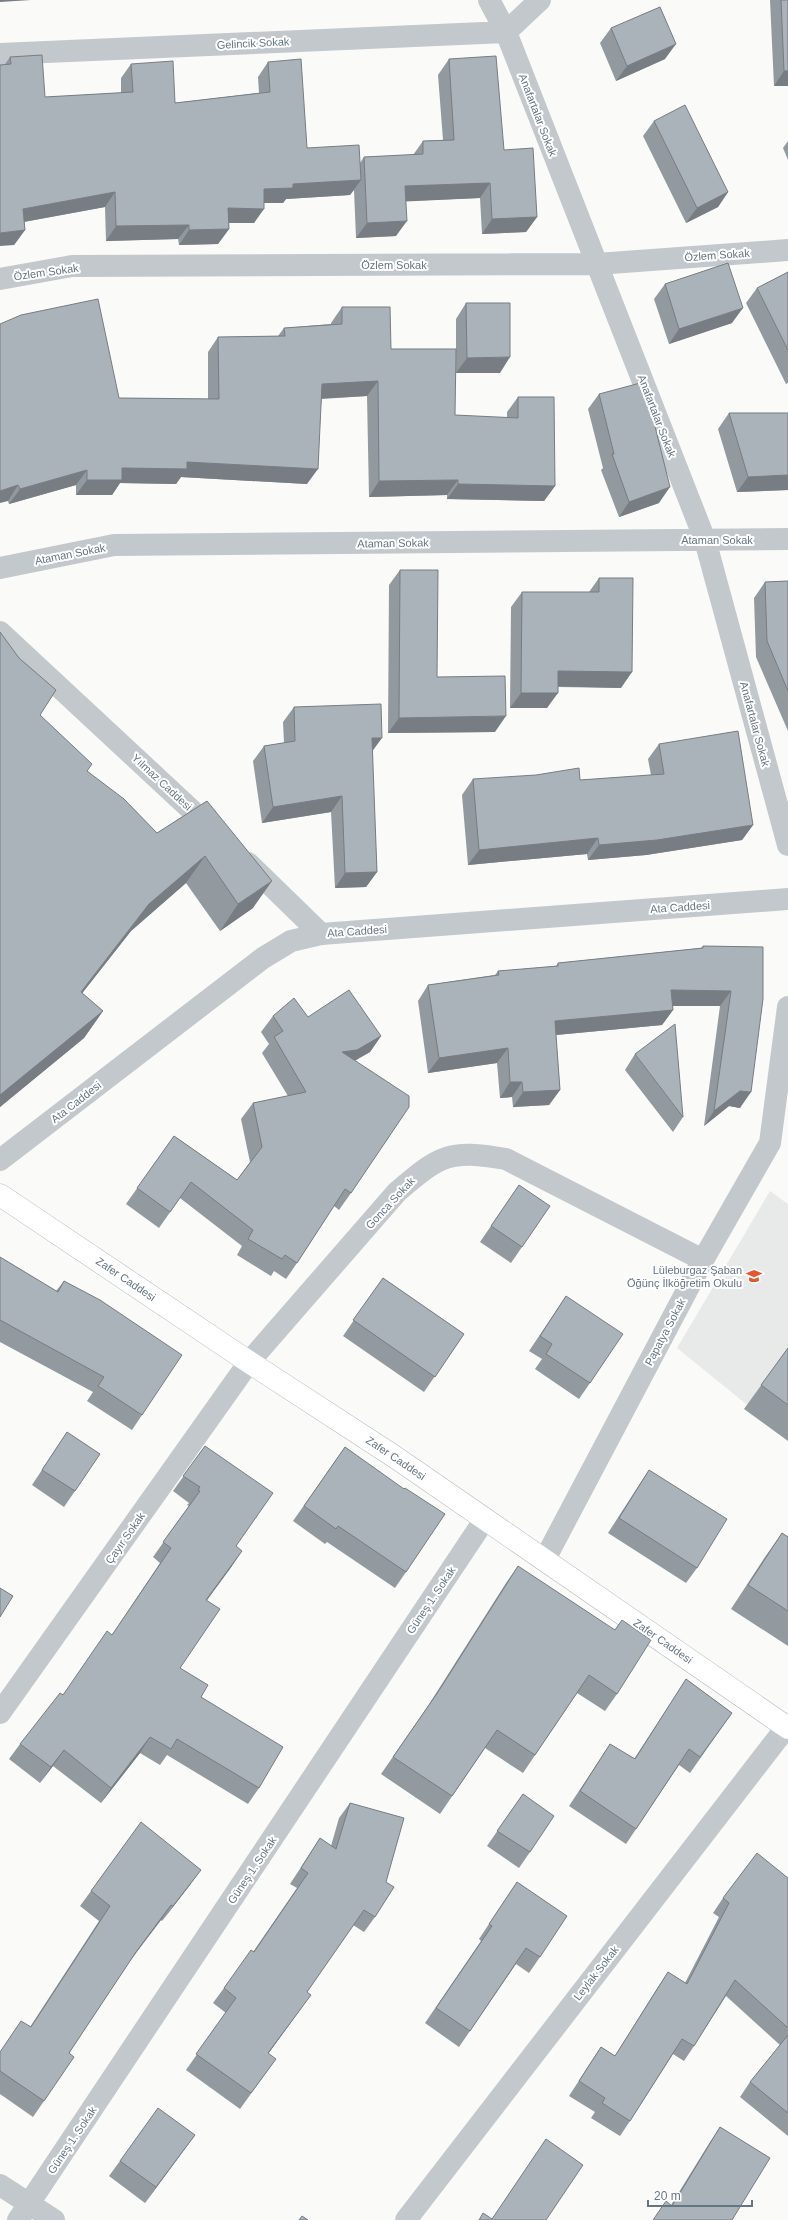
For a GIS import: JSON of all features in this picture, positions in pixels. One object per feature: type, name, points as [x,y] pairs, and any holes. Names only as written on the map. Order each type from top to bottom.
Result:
[{"type":"main road","name":"Zafer Caddesi","points":[[0,1195],[249,1362],[395,1457],[787,1727]]},
{"type":"street","name":"Anafartalar Sokak","points":[[489,0],[506,32],[705,540],[788,845]]},
{"type":"street","points":[[506,32],[540,0]]},
{"type":"street","name":"Gelincik Sokak","points":[[0,54],[506,32]]},
{"type":"street","name":"Özlem Sokak","points":[[0,279],[72,266],[597,264],[788,250]]},
{"type":"street","name":"Ataman Sokak","points":[[0,568],[114,545],[788,539]]},
{"type":"street","name":"Yılmaz Caddesi","points":[[0,632],[230,846],[321,934]]},
{"type":"street","name":"Ata Caddesi","points":[[0,1160],[263,958],[291,941],[321,934],[788,899]]},
{"type":"street","name":"Papatya Sokak","points":[[545,1559],[703,1260],[770,1143],[788,1007]]},
{"type":"street","name":"Gonca Sokak","points":[[249,1362],[397,1192],[421,1171],[446,1156],[475,1154],[506,1159],[703,1260]]},
{"type":"street","name":"Çayır Sokak","points":[[0,1713],[249,1362]]},
{"type":"street","name":"Güneş 1. Sokak","points":[[23,2212],[485,1519]]},
{"type":"street","name":"Leylak Sokak","points":[[406,2220],[787,1727]]},
{"type":"street","points":[[0,2185],[23,2212],[54,2220]]},
{"type":"shaded area","name":"Lüleburgaz Şaban Öğünç İlköğretim Okulu","points":[[770,1191],[788,1204],[788,1438],[677,1348]]},
{"type":"building","points":[[781,0],[788,0],[788,71],[784,71]]},
{"type":"building","points":[[660,7],[676,44],[627,66],[611,28]]},
{"type":"building","points":[[42,55],[45,97],[133,92],[131,64],[173,61],[175,103],[270,92],[268,62],[301,59],[307,148],[359,145],[361,180],[293,184],[293,188],[264,189],[264,209],[228,208],[229,229],[189,230],[189,225],[116,226],[115,192],[23,209],[25,230],[0,233],[0,65],[11,64],[10,57]]},
{"type":"building","points":[[496,56],[504,150],[533,148],[537,217],[492,219],[490,183],[405,186],[407,221],[367,223],[364,157],[423,154],[423,141],[454,140],[449,59]]},
{"type":"building","points":[[685,105],[728,192],[697,208],[654,121]]},
{"type":"building","points":[[728,263],[743,308],[679,329],[665,284]]},
{"type":"building","points":[[788,272],[788,350],[757,288]]},
{"type":"building","points":[[98,299],[119,398],[219,399],[218,337],[285,336],[284,328],[342,324],[342,307],[390,307],[391,349],[456,349],[455,415],[518,418],[518,397],[554,397],[555,486],[458,484],[458,480],[379,481],[378,381],[322,384],[318,469],[187,462],[187,469],[122,468],[122,480],[87,480],[87,470],[20,489],[18,485],[0,491],[0,324],[21,315]]},
{"type":"building","points":[[466,303],[510,303],[510,357],[467,358]]},
{"type":"building","points":[[644,382],[670,487],[629,502],[612,454],[614,454],[599,394]]},
{"type":"building","points":[[729,413],[788,413],[788,475],[748,477]]},
{"type":"building","points":[[400,570],[438,570],[437,677],[505,676],[506,716],[399,718]]},
{"type":"building","points":[[599,578],[633,578],[632,672],[558,671],[558,693],[521,693],[522,592],[599,592]]},
{"type":"building","points":[[788,581],[788,691],[767,641],[765,582]]},
{"type":"building","points":[[0,632],[19,658],[56,690],[40,715],[92,764],[87,771],[124,799],[157,833],[207,801],[272,881],[238,904],[205,856],[149,904],[81,992],[103,1011],[0,1095]]},
{"type":"building","points":[[381,704],[382,738],[372,738],[377,872],[345,873],[342,796],[273,807],[264,746],[295,741],[294,707]]},
{"type":"building","points":[[738,731],[753,825],[657,840],[599,845],[598,838],[479,850],[473,779],[536,775],[579,768],[580,780],[664,774],[659,744]]},
{"type":"building","points":[[703,946],[763,947],[763,999],[751,1092],[740,1091],[714,1111],[731,991],[671,990],[673,1010],[555,1021],[560,1090],[523,1092],[522,1082],[510,1082],[508,1048],[439,1058],[428,985],[499,975],[498,971],[558,966],[558,963],[703,948]]},
{"type":"building","points":[[349,990],[381,1036],[357,1050],[342,1052],[409,1096],[409,1107],[351,1193],[345,1189],[297,1263],[285,1255],[282,1259],[248,1239],[253,1230],[191,1182],[170,1212],[137,1188],[174,1136],[237,1180],[262,1147],[253,1103],[306,1092],[274,1037],[283,1031],[273,1016],[294,998],[308,1017]]},
{"type":"building","points":[[675,1024],[683,1117],[635,1054]]},
{"type":"building","points":[[519,1185],[550,1206],[522,1247],[491,1226]]},
{"type":"building","points":[[0,1257],[58,1292],[64,1281],[100,1300],[182,1355],[142,1415],[98,1386],[104,1377],[0,1320]]},
{"type":"building","points":[[383,1278],[464,1334],[435,1377],[353,1320]]},
{"type":"building","points":[[566,1296],[623,1334],[590,1383],[546,1354],[552,1344],[540,1336]]},
{"type":"building","points":[[788,1348],[788,1405],[761,1385]]},
{"type":"building","points":[[67,1432],[100,1454],[75,1491],[42,1470]]},
{"type":"building","points":[[205,1446],[273,1493],[236,1546],[242,1551],[206,1600],[220,1609],[180,1668],[208,1685],[201,1697],[283,1747],[259,1788],[177,1739],[171,1749],[150,1737],[111,1788],[64,1750],[51,1767],[20,1744],[60,1693],[63,1695],[107,1631],[112,1635],[171,1548],[163,1542],[200,1491],[198,1490],[200,1487],[183,1476]]},
{"type":"building","points":[[345,1447],[404,1489],[405,1488],[445,1514],[406,1572],[338,1526],[336,1529],[304,1506]]},
{"type":"building","points":[[649,1470],[727,1519],[697,1568],[619,1518]]},
{"type":"building","points":[[782,1533],[788,1537],[788,1611],[748,1585]]},
{"type":"building","points":[[518,1566],[615,1630],[622,1620],[651,1640],[617,1694],[589,1675],[535,1755],[497,1730],[452,1796],[393,1757],[438,1692]]},
{"type":"building","points":[[0,1588],[13,1596],[0,1617]]},
{"type":"building","points":[[686,1679],[732,1713],[700,1757],[689,1749],[636,1829],[580,1791],[610,1744],[635,1759]]},
{"type":"building","points":[[523,1794],[554,1816],[530,1852],[497,1831]]},
{"type":"building","points":[[350,1803],[404,1818],[386,1882],[394,1887],[375,1917],[364,1910],[307,1992],[311,1995],[268,2053],[276,2059],[251,2093],[196,2054],[236,1998],[224,1988],[251,1950],[254,1952],[308,1873],[301,1868],[320,1838],[336,1849]]},
{"type":"building","points":[[141,1822],[201,1870],[173,1906],[171,1905],[136,1952],[69,2053],[74,2057],[44,2101],[0,2071],[0,2052],[21,2021],[31,2027],[110,1906],[91,1891]]},
{"type":"building","points":[[757,1853],[788,1878],[788,2028],[735,1980],[694,2046],[682,2039],[630,2121],[602,2103],[605,2098],[579,2081],[601,2047],[615,2056],[668,1972],[687,1984],[729,1903],[723,1898]]},
{"type":"building","points":[[517,1882],[567,1916],[540,1957],[526,1948],[470,2031],[436,2008],[492,1926],[489,1924]]},
{"type":"building","points":[[788,2035],[788,2113],[750,2082]]},
{"type":"building","points":[[158,2108],[195,2135],[156,2187],[120,2161]]},
{"type":"building","points":[[720,2127],[770,2158],[732,2220],[653,2220],[666,2201],[672,2206]]},
{"type":"building","points":[[546,2139],[583,2165],[546,2220],[479,2220],[483,2213],[492,2219]]},
{"type":"building","points":[[302,2216],[308,2220],[299,2220]]},
{"type":"place","name":"Lüleburgaz Şaban Öğünç İlköğretim Okulu","points":[[754,1276]]}]
